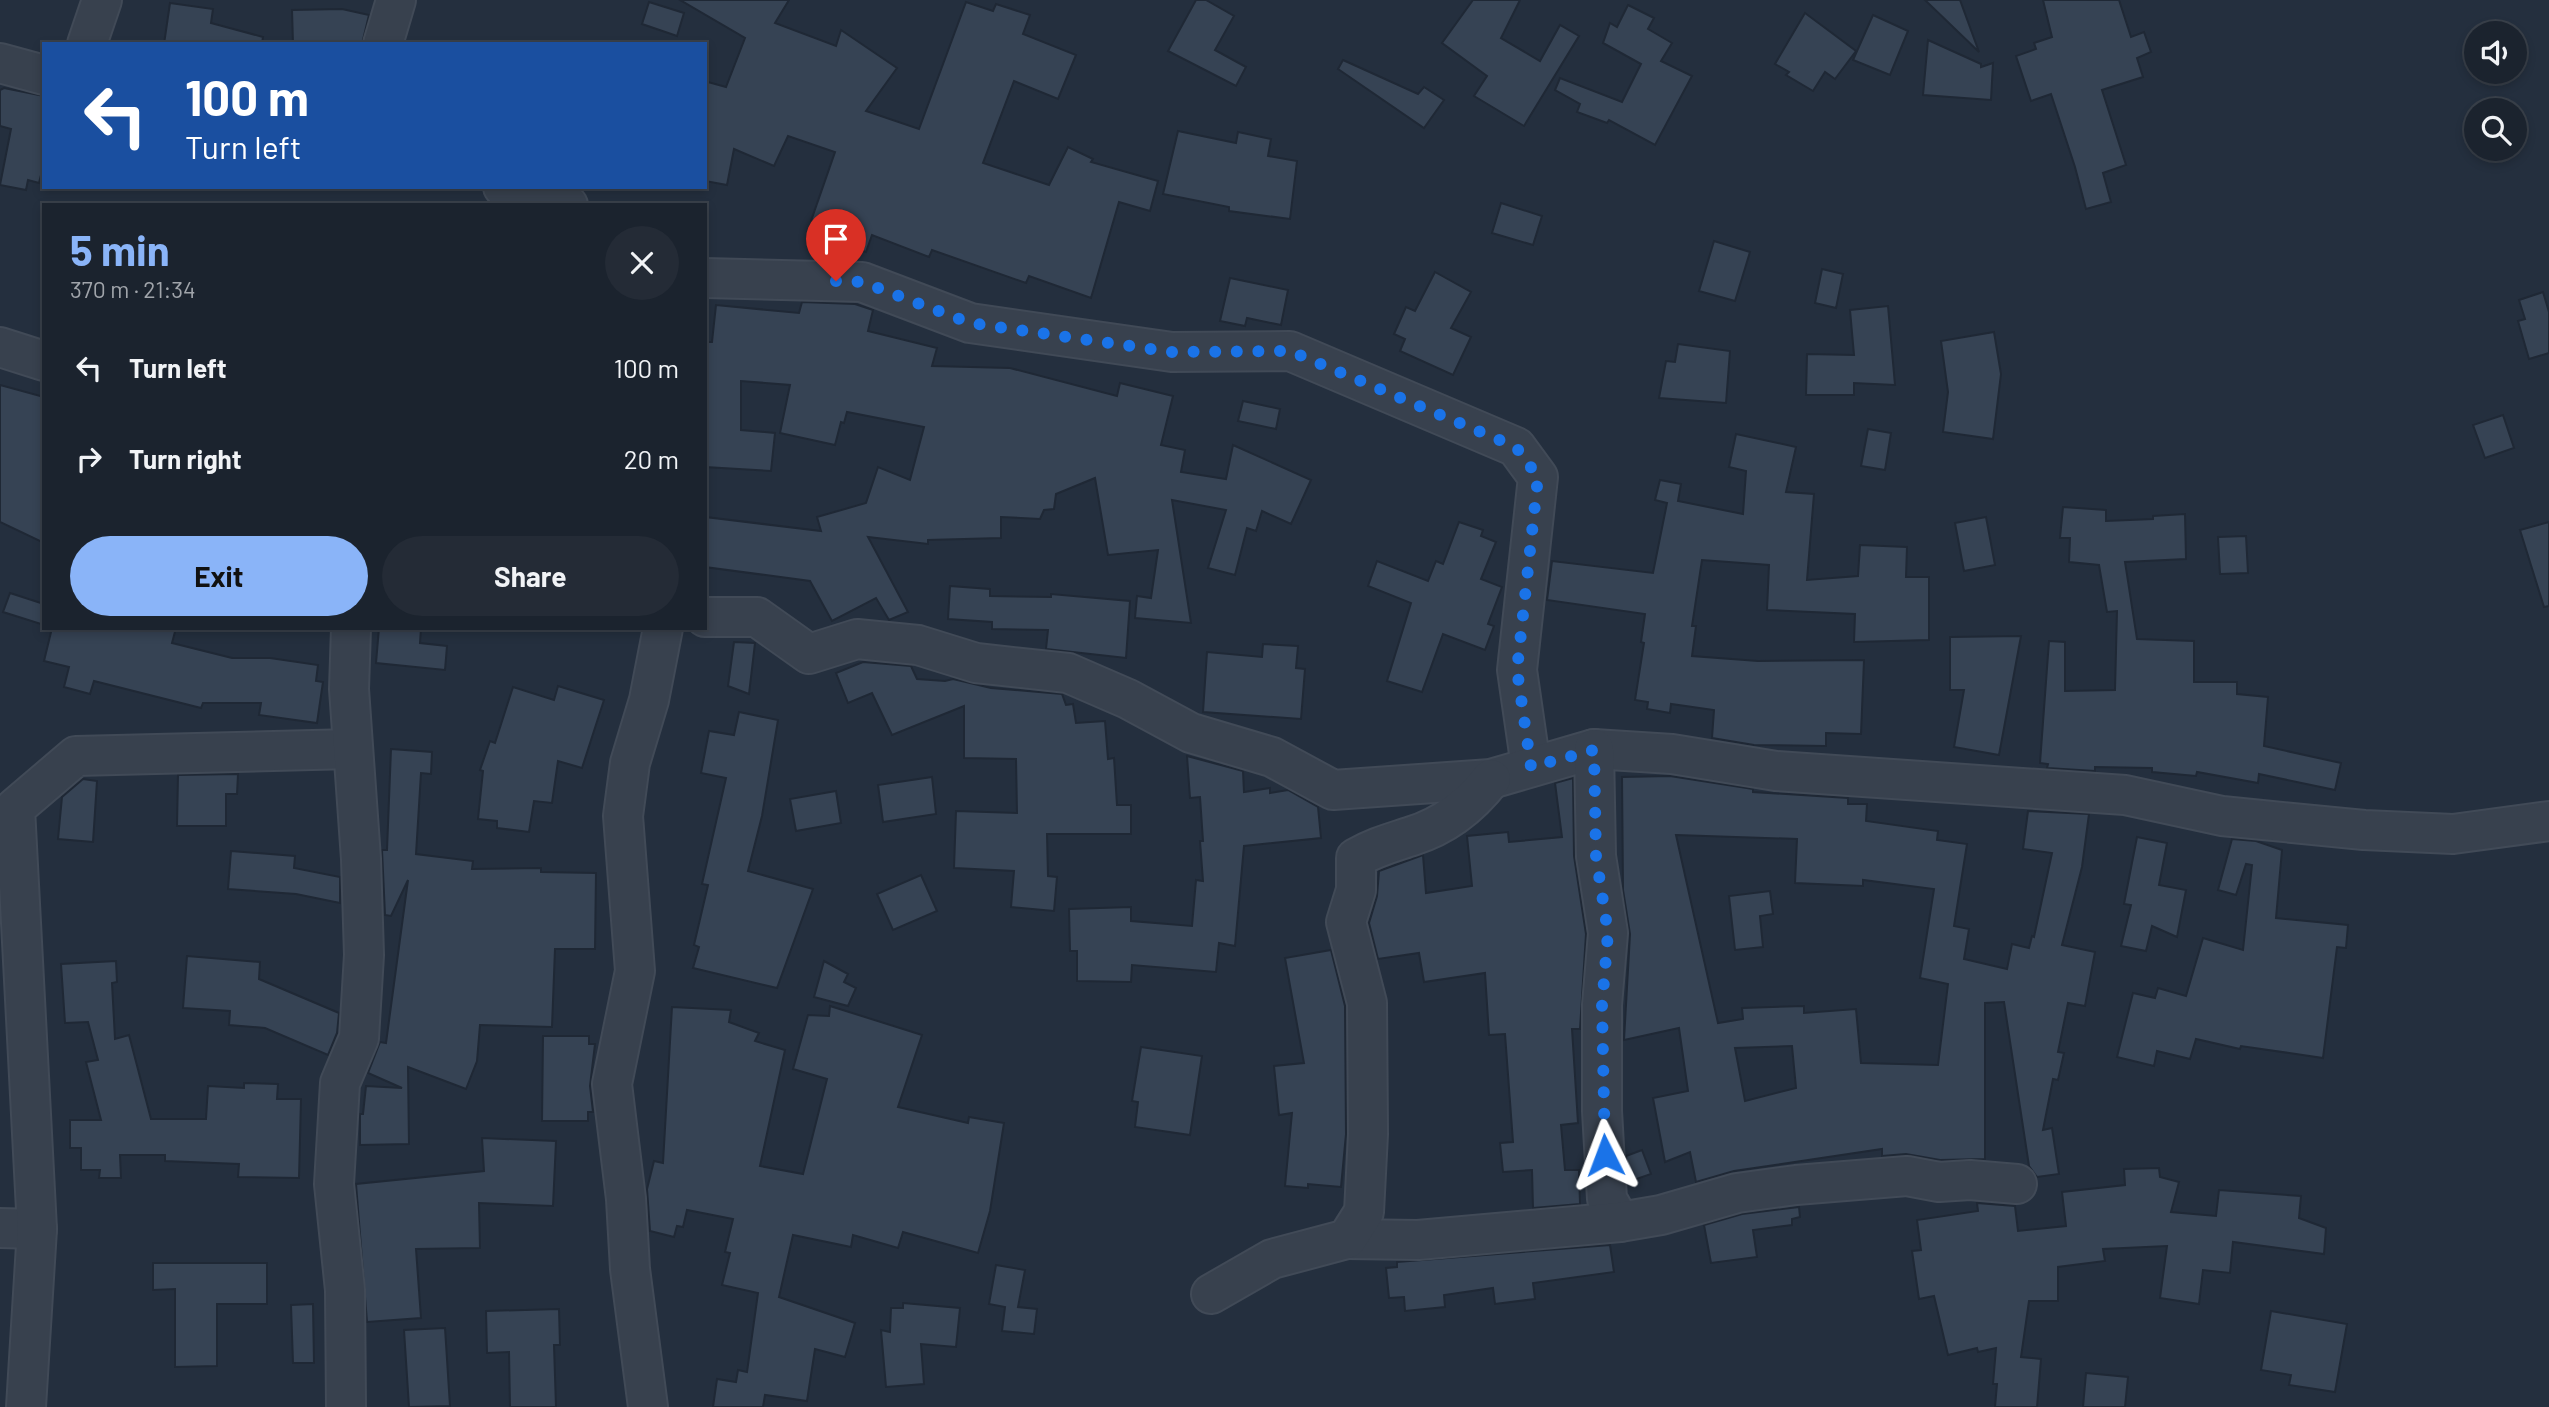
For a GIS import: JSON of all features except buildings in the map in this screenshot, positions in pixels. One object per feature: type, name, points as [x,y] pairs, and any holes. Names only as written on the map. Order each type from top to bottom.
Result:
[{"type":"street","points":[[89,42],[102,0]]},
{"type":"street","points":[[384,42],[396,0]]},
{"type":"street","points":[[0,63],[42,74]]},
{"type":"street","points":[[510,189],[561,203]]},
{"type":"street","points":[[707,278],[862,282],[970,323],[1172,352],[1290,351],[1516,447],[1538,477],[1517,670],[1531,767]]},
{"type":"street","points":[[0,347],[42,360]]},
{"type":"street","points":[[707,617],[757,617],[809,654],[857,639],[918,645],[976,663],[1068,673],[1128,699],[1191,733],[1272,757],[1333,790],[1491,779],[1594,750],[1672,754],[1776,771],[2125,795],[2222,816],[2364,830],[2453,835],[2549,821]]},
{"type":"street","points":[[346,1407],[345,1290],[334,1184],[340,1083],[359,1038],[364,955],[362,859],[349,688],[351,630]]},
{"type":"street","points":[[648,1407],[630,1269],[626,1199],[612,1084],[635,971],[622,816],[630,762],[649,700],[663,630]]},
{"type":"street","points":[[18,1403],[19,1228],[12,954],[15,808],[76,756],[352,749]]},
{"type":"street","points":[[1594,750],[1596,856],[1608,933],[1602,1005],[1603,1124],[1608,1199],[1620,1222]]},
{"type":"street","points":[[1347,1239],[1364,1212],[1368,1134],[1367,1003],[1346,922],[1356,890],[1356,858],[1379,844],[1439,826],[1476,797],[1491,779]]},
{"type":"street","points":[[1211,1294],[1272,1259],[1347,1239],[1418,1240],[1620,1222],[1661,1215],[1738,1193],[1796,1185],[1908,1176],[1939,1182],[1970,1180],[2017,1184]]},
{"type":"route","points":[[836,281],[862,282],[970,323],[1172,352],[1290,351],[1516,447],[1538,477],[1517,670],[1531,767],[1594,750],[1596,856],[1608,933],[1602,1005],[1602,1111],[1605,1155]]}]
